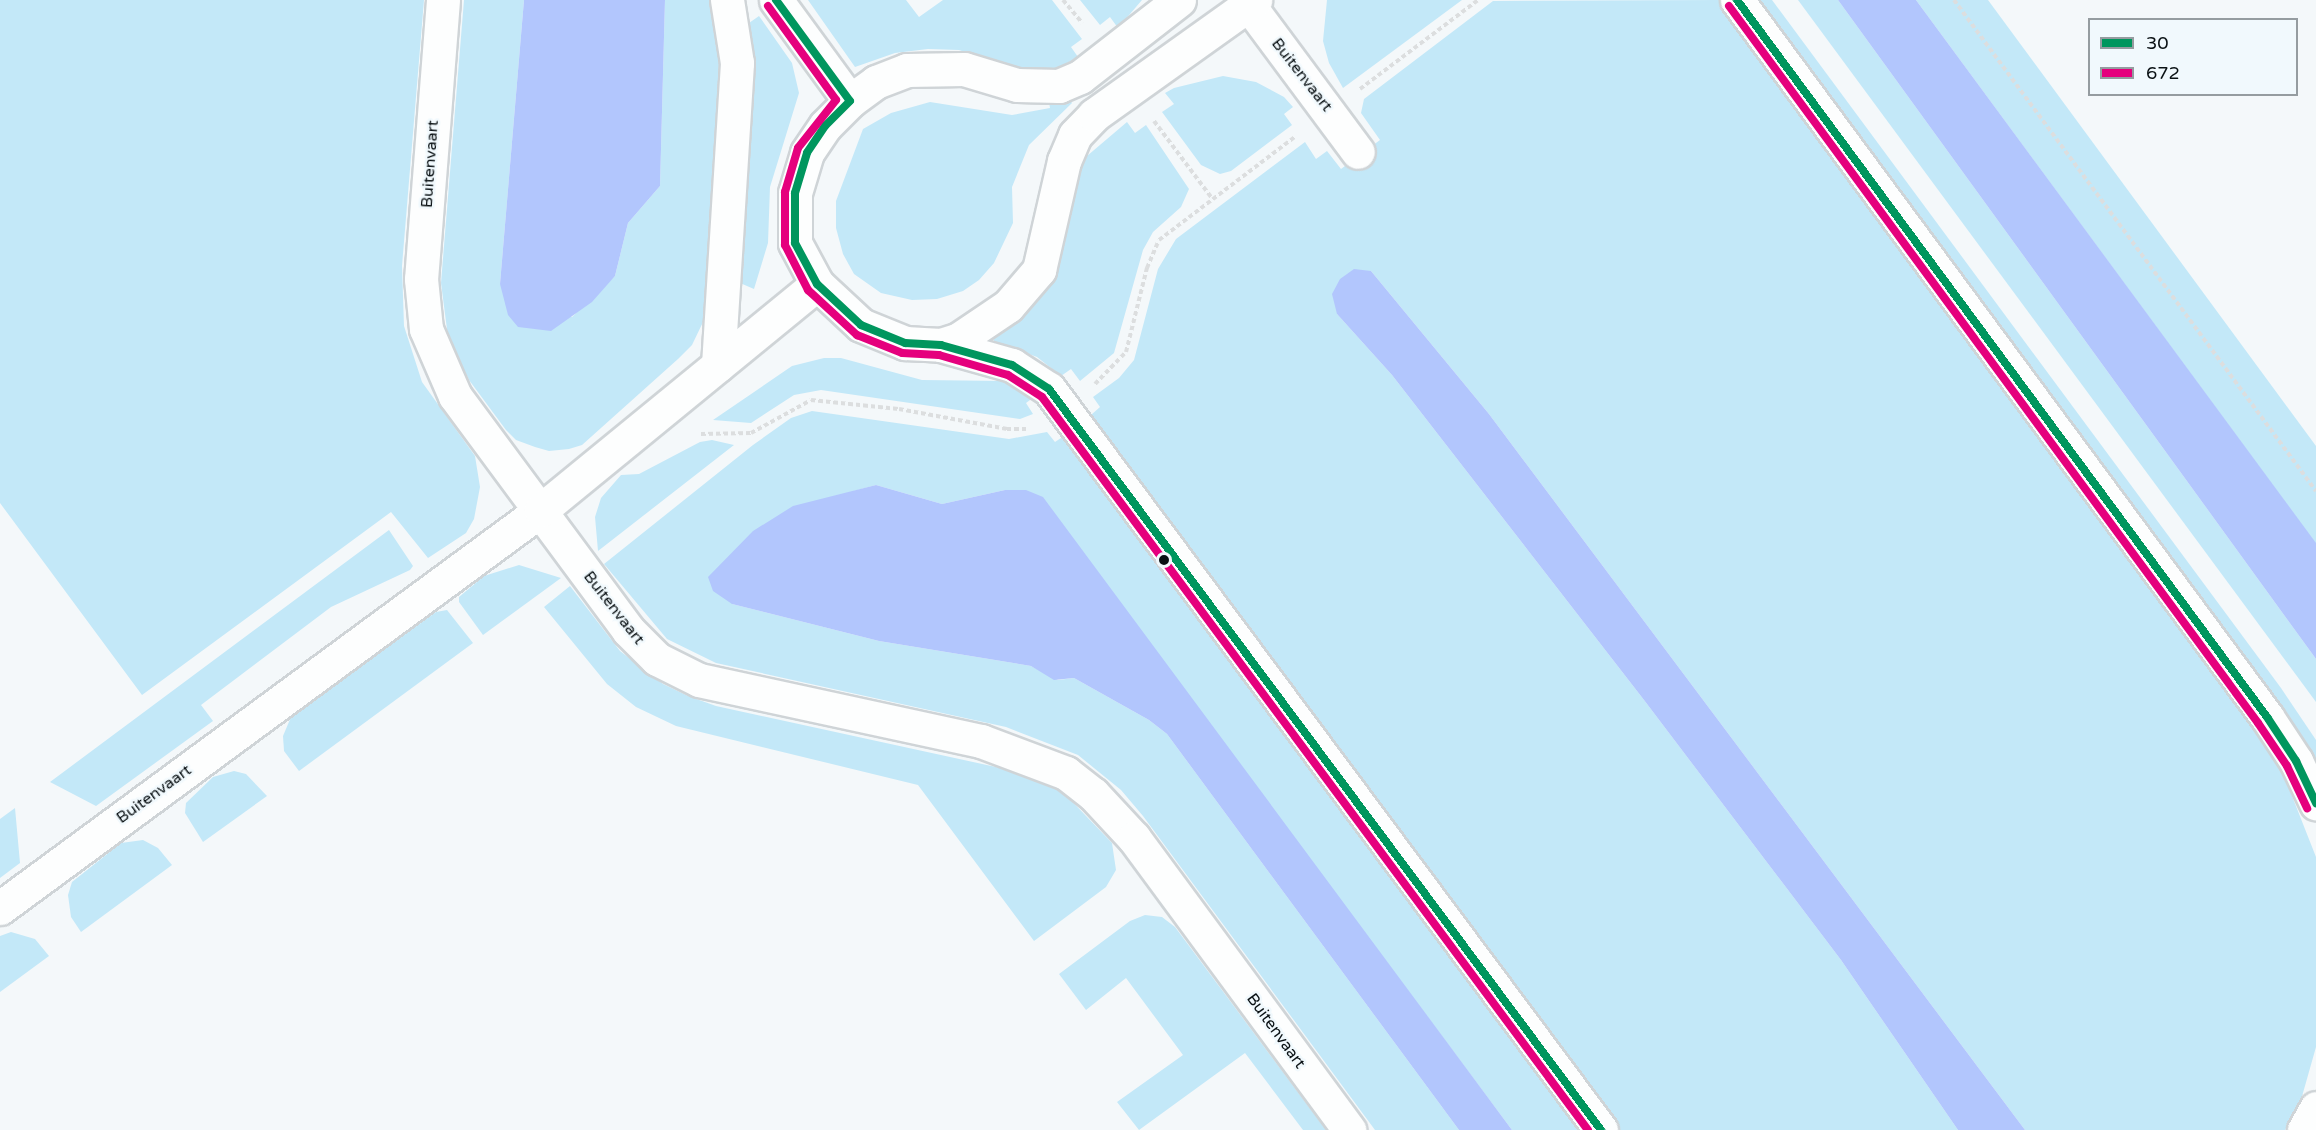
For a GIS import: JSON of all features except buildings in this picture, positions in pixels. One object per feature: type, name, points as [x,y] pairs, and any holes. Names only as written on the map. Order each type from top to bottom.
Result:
[{"type":"main road","name":"Buitenvaart","points":[[443,0],[421,279],[426,329],[455,396],[628,630],[657,659],[699,680],[981,741],[1037,760],[1066,773],[1084,787],[1134,838],[1349,1130]]},
{"type":"main road","points":[[718,365],[737,63],[727,0]]},
{"type":"main road","points":[[776,0],[850,101]]},
{"type":"main road","points":[[1179,0],[1080,77],[1059,86],[1017,85],[964,69],[907,70],[876,82],[850,101],[825,126],[807,153],[795,193],[795,243],[817,284],[861,325],[905,343],[941,345],[1012,365],[1033,376],[1057,398],[1601,1130]]},
{"type":"main road","points":[[1737,0],[2267,717],[2296,760],[2316,803]]},
{"type":"main road","name":"Buitenvaart","points":[[1249,2],[1358,152]]},
{"type":"main road","points":[[941,345],[959,339],[1008,306],[1039,270],[1064,161],[1075,135],[1094,115],[1249,2]]},
{"type":"main road","name":"Buitenvaart","points":[[0,908],[541,510],[817,284]]},
{"type":"main road","points":[[2304,1130],[2316,1108]]},
{"type":"path","points":[[1954,0],[2316,491]]},
{"type":"shaded area","points":[[0,0],[424,0],[402,266],[404,326],[422,382],[475,456],[480,487],[474,519],[466,533],[428,558],[391,512],[142,695],[0,503]]},
{"type":"shaded area","points":[[464,0],[524,0],[500,284],[572,317],[615,276],[628,223],[660,186],[665,0],[711,0],[720,43],[709,301],[704,320],[692,345],[678,359],[582,445],[569,449],[549,451],[516,440],[469,380],[448,337],[441,283]]},
{"type":"shaded area","points":[[808,0],[906,0],[919,17],[943,0],[1052,0],[1082,39],[1071,47],[1078,57],[1056,69],[1008,67],[959,50],[928,49],[895,53],[855,67]]},
{"type":"shaded area","points":[[1080,0],[1142,0],[1118,28],[1110,17],[1100,25]]},
{"type":"shaded area","points":[[1327,0],[1462,0],[1343,88],[1329,63],[1323,41]]},
{"type":"shaded area","points":[[1719,0],[2281,768],[2316,857],[2316,1047],[2301,1100],[2285,1130],[2025,1130],[1489,414],[1371,271],[1337,314],[1392,375],[1644,700],[1841,960],[1958,1130],[1620,1130],[1091,415],[1100,407],[1093,397],[1119,378],[1134,360],[1158,269],[1176,239],[1305,142],[1316,159],[1327,151],[1341,169],[1380,140],[1361,113],[1364,99],[1493,1]]},
{"type":"shaded area","points":[[1755,0],[1772,0],[2281,688],[2316,740],[2316,767]]},
{"type":"shaded area","points":[[1798,0],[1838,0],[2316,659],[2316,702]]},
{"type":"shaded area","points":[[1916,0],[1988,0],[2316,446],[2316,544]]},
{"type":"shaded area","points":[[759,16],[792,63],[799,93],[770,187],[768,243],[754,289],[740,283],[749,23]]},
{"type":"shaded area","points":[[1223,76],[1256,82],[1284,97],[1293,107],[1284,114],[1292,125],[1231,171],[1220,174],[1201,165],[1162,112],[1174,104],[1165,93],[1174,88]]},
{"type":"shaded area","points":[[1067,96],[1072,103],[1029,145],[1012,187],[1013,223],[994,263],[979,280],[963,291],[937,299],[912,300],[881,293],[854,274],[843,254],[836,228],[836,201],[863,129],[891,113],[930,102],[1012,115],[1050,108],[1049,102]]},
{"type":"shaded area","points":[[1127,122],[1135,133],[1146,125],[1189,189],[1181,207],[1153,232],[1143,250],[1114,353],[1080,381],[1071,369],[1061,376],[1037,357],[994,341],[993,335],[1019,319],[1044,291],[1061,259],[1078,171],[1087,156]]},
{"type":"shaded area","points":[[824,358],[841,358],[922,380],[1004,381],[1034,397],[1026,403],[1033,414],[1020,419],[821,390],[794,395],[751,423],[713,420],[792,366]]},
{"type":"shaded area","points":[[812,411],[1009,439],[1047,432],[1055,442],[1067,434],[1582,1130],[1512,1130],[1312,862],[1005,490],[942,504],[876,485],[854,491],[732,604],[879,641],[1031,666],[1058,680],[1074,678],[1149,720],[1167,734],[1459,1130],[1375,1130],[1143,816],[1121,790],[1078,755],[1006,727],[716,663],[667,639],[604,564],[753,445],[791,418]]},
{"type":"shaded area","points":[[712,440],[734,445],[598,551],[595,517],[601,498],[621,475],[639,474],[700,442]]},
{"type":"shaded area","points":[[389,530],[413,566],[410,570],[331,607],[201,705],[213,721],[96,806],[50,782]]},
{"type":"shaded area","points":[[519,565],[561,578],[483,635],[459,602],[459,597],[484,576]]},
{"type":"shaded area","points":[[570,586],[620,651],[663,684],[688,696],[716,706],[996,767],[1036,778],[1064,793],[1112,843],[1116,870],[1106,887],[1034,941],[918,785],[676,726],[636,707],[607,684],[544,607]]},
{"type":"shaded area","points":[[447,610],[473,643],[299,771],[284,751],[283,736],[291,717],[436,612]]},
{"type":"shaded area","points":[[234,771],[246,774],[267,796],[203,842],[185,813],[186,803],[213,777]]},
{"type":"shaded area","points":[[15,808],[20,863],[0,878],[0,819]]},
{"type":"shaded area","points":[[143,840],[158,848],[172,865],[81,932],[71,917],[68,895],[72,882],[121,843]]},
{"type":"shaded area","points":[[1145,915],[1162,917],[1175,927],[1326,1130],[1303,1130],[1245,1053],[1139,1130],[1117,1102],[1183,1055],[1126,978],[1086,1010],[1059,974],[1130,921]]},
{"type":"shaded area","points":[[11,932],[35,939],[49,956],[0,992],[0,936]]},
{"type":"water","points":[[524,0],[665,0],[660,186],[628,223],[615,276],[592,302],[551,331],[518,327],[508,315],[500,284]]},
{"type":"water","points":[[1838,0],[1916,0],[2316,543],[2316,659]]},
{"type":"water","points":[[1354,269],[1371,271],[1489,414],[2025,1130],[1958,1130],[1841,960],[1644,700],[1392,375],[1337,314],[1332,294],[1340,279]]},
{"type":"water","points":[[876,485],[942,504],[1005,490],[1026,490],[1043,497],[1512,1130],[1459,1130],[1167,734],[1149,720],[1074,678],[1054,680],[1031,666],[879,641],[732,604],[713,591],[708,577],[753,531],[793,506]]},
{"type":"transit line","name":"30","points":[[776,0],[850,101],[825,126],[807,153],[795,193],[795,243],[817,284],[861,325],[905,343],[941,345],[1012,365],[1049,389],[1601,1130]]},
{"type":"transit line","name":"30","points":[[1737,0],[2267,717],[2296,761],[2316,803]]},
{"type":"transit line","name":"672","points":[[768,6],[836,100],[798,148],[785,192],[785,245],[808,290],[857,335],[902,353],[939,355],[1008,375],[1042,397],[1588,1130]]},
{"type":"transit line","name":"672","points":[[1729,6],[2258,723],[2287,766],[2307,808]]}]
